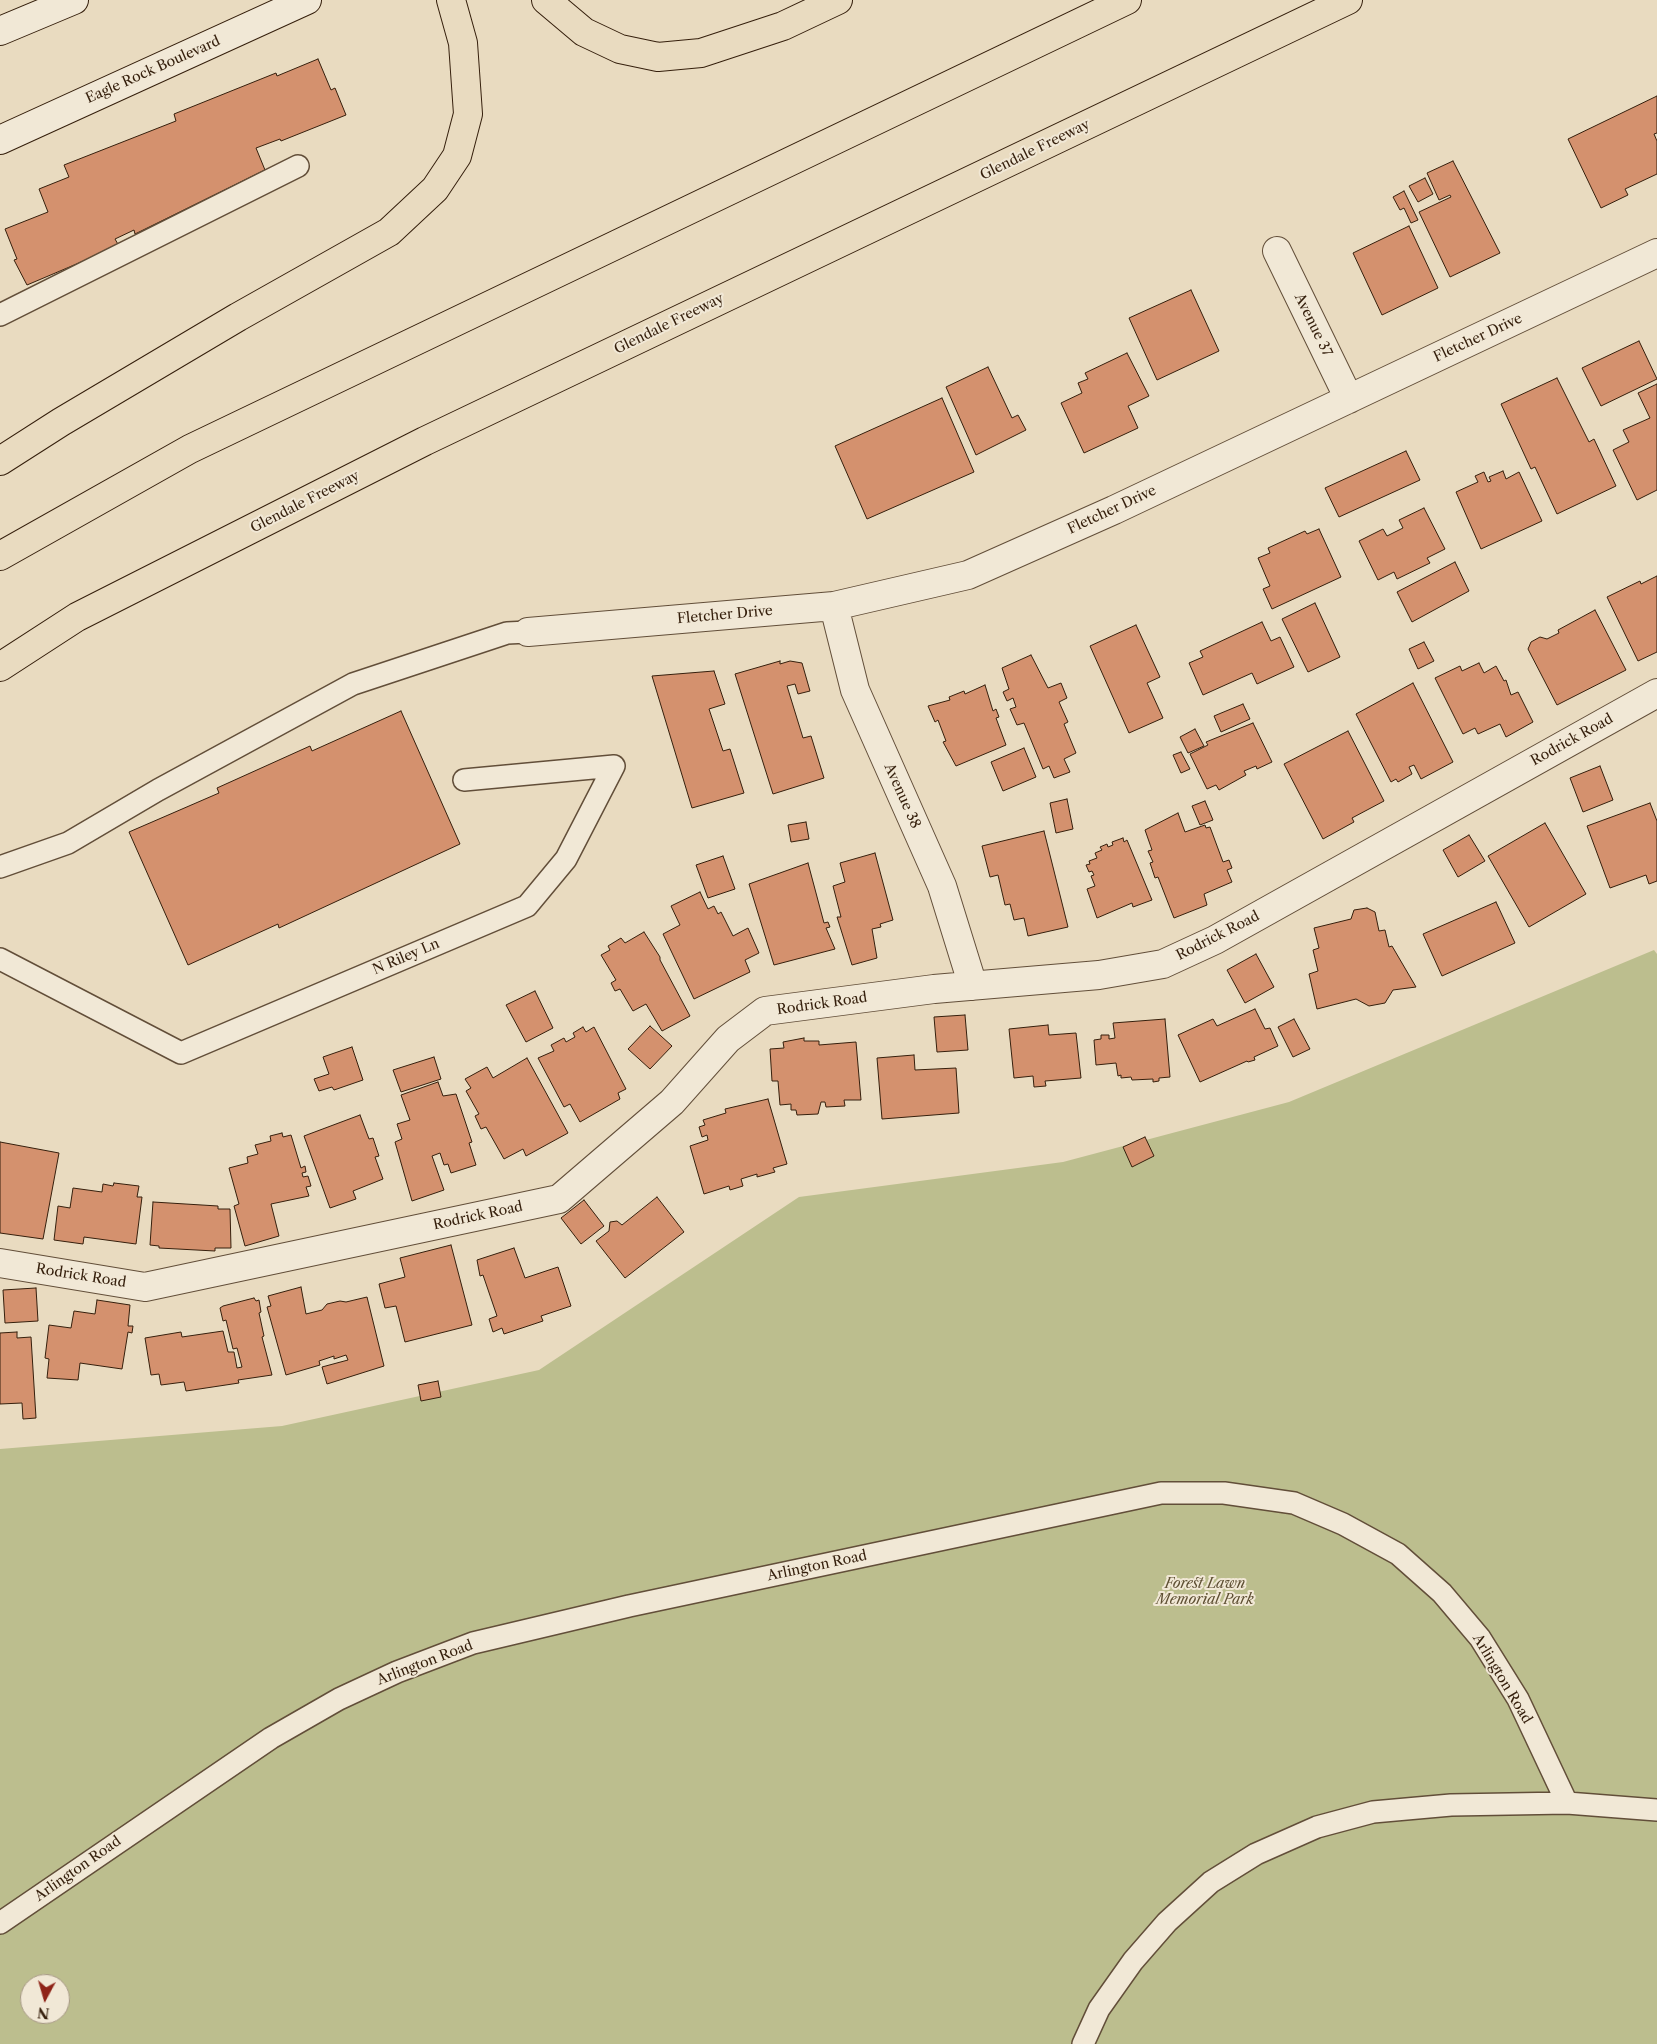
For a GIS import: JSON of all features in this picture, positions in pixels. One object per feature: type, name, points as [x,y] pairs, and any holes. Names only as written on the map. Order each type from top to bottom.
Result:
[{"type":"highway","points":[[0,461],[61,422],[238,316],[389,232],[435,189],[457,156],[468,114],[463,42],[451,0]]},
{"type":"highway","points":[[546,0],[584,32],[620,49],[658,57],[701,53],[783,26],[838,0]]},
{"type":"highway","points":[[0,556],[190,449],[1127,0]]},
{"type":"highway","name":"Glendale Freeway","points":[[0,667],[78,617],[425,441],[1348,0]]},
{"type":"street","points":[[0,31],[74,0]]},
{"type":"street","name":"Eagle Rock Boulevard","points":[[0,140],[307,0]]},
{"type":"street","name":"Avenue 37","points":[[1277,251],[1349,398]]},
{"type":"street","name":"Fletcher Drive","points":[[528,632],[834,606],[968,575],[1114,510],[1657,253]]},
{"type":"street","name":"Avenue 38","points":[[834,606],[855,690],[942,886],[973,986]]},
{"type":"street","name":"Rodrick Road","points":[[0,1263],[145,1287],[559,1199],[672,1102],[728,1039],[765,1011],[973,986],[1099,976],[1163,964],[1223,935],[1657,693]]},
{"type":"lane","points":[[0,315],[298,166]]},
{"type":"lane","points":[[0,866],[68,843],[158,790],[353,684],[507,633],[528,632]]},
{"type":"lane","name":"N Riley Ln","points":[[0,959],[181,1053],[527,906],[566,859],[614,766],[464,780]]},
{"type":"lane","name":"Arlington Road","points":[[0,1923],[271,1738],[339,1699],[397,1672],[464,1646],[629,1606],[1161,1494],[1224,1493],[1294,1503],[1342,1524],[1398,1554],[1442,1593],[1480,1638],[1518,1699],[1567,1803]]},
{"type":"lane","points":[[1083,2044],[1099,2009],[1110,1993],[1133,1961],[1167,1922],[1211,1882],[1256,1854],[1317,1827],[1373,1812],[1451,1805],[1567,1803],[1657,1810]]},
{"type":"green space","name":"Forest Lawn Memorial Park","points":[[1654,950],[1657,954],[1657,2044],[0,2044],[0,1449],[282,1426],[539,1370],[799,1197],[1063,1162],[1289,1102]]},
{"type":"building","points":[[318,59],[331,90],[335,88],[346,115],[281,141],[280,139],[256,148],[265,170],[135,234],[134,230],[115,239],[119,246],[27,285],[14,260],[17,259],[5,229],[48,212],[39,189],[69,177],[64,165],[176,121],[174,114],[276,73],[277,76]]},
{"type":"building","points":[[1657,96],[1657,133],[1654,134],[1657,141],[1657,174],[1625,189],[1628,195],[1601,208],[1568,139]]},
{"type":"building","points":[[1453,161],[1500,253],[1450,277],[1419,212],[1451,197],[1450,195],[1439,200],[1427,173]]},
{"type":"building","points":[[1425,178],[1433,194],[1418,202],[1409,186]]},
{"type":"building","points":[[1404,191],[1418,220],[1411,223],[1404,208],[1400,210],[1393,197]]},
{"type":"building","points":[[1409,226],[1438,288],[1382,315],[1353,253]]},
{"type":"building","points":[[1191,290],[1219,351],[1157,380],[1129,318]]},
{"type":"building","points":[[1639,341],[1657,379],[1601,406],[1582,368]]},
{"type":"building","points":[[1127,353],[1149,396],[1128,406],[1138,428],[1084,453],[1061,403],[1082,393],[1078,383],[1088,379],[1085,373]]},
{"type":"building","points":[[988,367],[1012,418],[1018,415],[1026,430],[976,455],[946,387]]},
{"type":"building","points":[[1557,378],[1589,442],[1594,439],[1616,486],[1557,514],[1535,467],[1531,469],[1501,404]]},
{"type":"building","points":[[1657,384],[1657,490],[1637,500],[1613,450],[1629,442],[1623,430],[1650,418],[1638,393]]},
{"type":"building","points":[[942,398],[974,472],[867,519],[835,446]]},
{"type":"building","points":[[1406,451],[1420,480],[1339,517],[1325,488]]},
{"type":"building","points":[[1503,471],[1506,479],[1519,472],[1542,521],[1481,549],[1456,492],[1478,482],[1475,476],[1484,472],[1488,482],[1491,481],[1489,477]]},
{"type":"building","points":[[1424,508],[1445,549],[1427,558],[1430,563],[1397,579],[1394,572],[1378,580],[1359,541],[1383,529],[1387,536],[1403,528],[1399,520]]},
{"type":"building","points":[[1319,529],[1341,577],[1272,609],[1263,589],[1270,586],[1258,558],[1270,553],[1268,548],[1305,531],[1307,534]]},
{"type":"building","points":[[1455,562],[1469,591],[1412,622],[1397,592]]},
{"type":"building","points":[[1657,576],[1657,652],[1638,661],[1607,597],[1640,581],[1641,584]]},
{"type":"building","points":[[1315,603],[1340,657],[1308,672],[1282,619]]},
{"type":"building","points":[[1595,610],[1626,670],[1557,705],[1528,649],[1531,642],[1540,637],[1547,639],[1559,633],[1558,630]]},
{"type":"building","points":[[1262,622],[1271,641],[1280,637],[1294,667],[1257,684],[1252,673],[1203,695],[1189,663],[1203,657],[1200,651]]},
{"type":"building","points":[[1136,625],[1160,677],[1147,683],[1163,718],[1129,733],[1090,646]]},
{"type":"building","points":[[1424,642],[1434,661],[1418,669],[1409,649]]},
{"type":"building","points":[[1031,655],[1048,688],[1061,683],[1067,698],[1059,702],[1068,722],[1064,724],[1076,753],[1064,759],[1070,772],[1054,778],[1049,766],[1043,769],[1024,723],[1017,725],[1010,709],[1016,707],[1013,698],[1007,701],[1003,692],[1009,689],[1002,668]]},
{"type":"building","points":[[780,661],[780,664],[790,661],[802,663],[810,691],[798,694],[795,684],[787,686],[803,738],[811,736],[824,778],[773,794],[735,674]]},
{"type":"building","points":[[1479,663],[1484,673],[1496,666],[1504,681],[1506,680],[1511,695],[1518,692],[1533,722],[1506,737],[1500,724],[1478,734],[1475,728],[1463,734],[1435,678],[1460,666],[1462,671]]},
{"type":"building","points":[[714,671],[725,704],[709,709],[723,751],[730,749],[744,793],[692,808],[652,676]]},
{"type":"building","points":[[1413,683],[1453,762],[1421,779],[1414,765],[1409,767],[1412,774],[1398,782],[1396,779],[1391,782],[1356,714]]},
{"type":"building","points":[[985,685],[993,711],[996,709],[999,717],[996,718],[1006,745],[956,766],[943,742],[946,741],[938,720],[935,722],[928,706],[950,700],[949,697],[964,691],[965,694]]},
{"type":"building","points":[[1243,704],[1250,719],[1221,732],[1214,716]]},
{"type":"building","points":[[401,711],[460,844],[279,928],[278,924],[188,965],[129,832],[219,793],[217,788],[310,746],[312,751]]},
{"type":"building","points":[[1253,723],[1272,762],[1257,769],[1256,766],[1244,771],[1246,775],[1219,790],[1216,785],[1207,789],[1190,754],[1208,745],[1206,742]]},
{"type":"building","points":[[1195,729],[1204,746],[1188,753],[1180,737]]},
{"type":"building","points":[[1348,731],[1384,801],[1352,818],[1354,822],[1323,839],[1284,764]]},
{"type":"building","points":[[1024,748],[1036,777],[1003,791],[991,762]]},
{"type":"building","points":[[1181,752],[1190,769],[1181,773],[1173,755]]},
{"type":"building","points":[[1600,766],[1613,800],[1583,812],[1570,778]]},
{"type":"building","points":[[1067,799],[1073,829],[1056,833],[1050,803]]},
{"type":"building","points":[[1205,801],[1213,820],[1200,825],[1192,806]]},
{"type":"building","points":[[1650,803],[1657,821],[1657,881],[1649,884],[1646,875],[1610,888],[1587,826]]},
{"type":"building","points":[[1178,813],[1185,832],[1205,825],[1206,828],[1210,827],[1223,862],[1229,860],[1232,868],[1227,870],[1232,882],[1204,894],[1207,905],[1174,918],[1158,877],[1155,878],[1150,863],[1153,862],[1148,851],[1152,850],[1145,830]]},
{"type":"building","points":[[806,822],[809,839],[791,842],[788,825]]},
{"type":"building","points":[[1545,823],[1586,894],[1529,927],[1488,856]]},
{"type":"building","points":[[1044,831],[1068,927],[1028,936],[1024,918],[1014,920],[1010,904],[1005,905],[998,875],[990,877],[982,846]]},
{"type":"building","points":[[1469,835],[1485,861],[1458,877],[1443,850]]},
{"type":"building","points":[[1123,838],[1124,842],[1127,840],[1152,900],[1133,907],[1132,903],[1097,918],[1087,889],[1095,886],[1091,876],[1094,875],[1092,871],[1089,872],[1086,865],[1090,864],[1089,861],[1097,858],[1095,853],[1102,850],[1100,847],[1107,844],[1108,847],[1113,845],[1112,842]]},
{"type":"building","points":[[875,853],[893,920],[880,924],[881,927],[872,929],[877,958],[852,965],[837,917],[841,917],[833,886],[845,882],[840,863]]},
{"type":"building","points":[[723,856],[735,889],[708,898],[696,865]]},
{"type":"building","points":[[808,863],[824,923],[828,922],[830,927],[826,928],[835,949],[774,965],[749,884]]},
{"type":"building","points":[[700,892],[708,909],[714,906],[718,914],[721,912],[733,936],[748,928],[759,953],[745,960],[750,972],[694,999],[663,934],[680,925],[671,906]]},
{"type":"building","points":[[1496,902],[1515,943],[1442,976],[1423,934]]},
{"type":"building","points":[[1367,908],[1375,912],[1379,931],[1385,930],[1389,947],[1392,946],[1416,987],[1393,990],[1385,1003],[1369,1006],[1356,999],[1317,1009],[1309,974],[1318,971],[1313,950],[1319,948],[1314,928],[1351,919],[1354,910]]},
{"type":"building","points":[[644,932],[660,957],[690,1016],[662,1031],[646,1004],[633,1011],[620,989],[615,991],[611,983],[616,980],[601,955],[610,950],[608,946],[621,938],[625,943]]},
{"type":"building","points":[[1256,954],[1274,987],[1245,1003],[1227,970]]},
{"type":"building","points":[[535,991],[553,1028],[526,1042],[506,1005]]},
{"type":"building","points":[[1255,1009],[1265,1029],[1270,1028],[1278,1046],[1254,1057],[1255,1060],[1247,1061],[1200,1082],[1178,1035],[1213,1019],[1217,1026]]},
{"type":"building","points":[[965,1015],[968,1050],[937,1052],[934,1017]]},
{"type":"building","points":[[1165,1019],[1170,1077],[1159,1078],[1159,1081],[1153,1082],[1153,1079],[1132,1080],[1131,1077],[1121,1078],[1121,1075],[1118,1076],[1116,1063],[1096,1065],[1094,1040],[1101,1039],[1101,1035],[1109,1035],[1109,1039],[1115,1038],[1113,1023]]},
{"type":"building","points":[[1294,1019],[1310,1049],[1293,1057],[1278,1027]]},
{"type":"building","points":[[1048,1025],[1049,1035],[1076,1033],[1081,1078],[1045,1081],[1046,1086],[1034,1087],[1033,1076],[1014,1078],[1009,1029]]},
{"type":"building","points":[[650,1026],[672,1046],[650,1069],[628,1049]]},
{"type":"building","points":[[583,1027],[586,1032],[594,1027],[626,1089],[618,1093],[620,1099],[580,1122],[570,1104],[564,1107],[538,1058],[554,1051],[551,1045],[564,1038],[566,1042],[575,1037],[573,1033]]},
{"type":"building","points":[[804,1038],[804,1041],[819,1041],[819,1045],[856,1042],[861,1100],[844,1100],[845,1106],[826,1107],[825,1102],[821,1102],[818,1114],[797,1115],[796,1110],[791,1110],[791,1104],[780,1105],[778,1081],[772,1081],[770,1049],[784,1048],[783,1042]]},
{"type":"building","points":[[352,1047],[363,1080],[334,1090],[332,1087],[319,1091],[314,1079],[329,1074],[323,1057]]},
{"type":"building","points":[[914,1055],[915,1070],[956,1068],[959,1113],[882,1119],[877,1058]]},
{"type":"building","points":[[434,1057],[441,1079],[401,1092],[393,1070]]},
{"type":"building","points":[[527,1058],[568,1133],[526,1156],[523,1149],[504,1159],[486,1127],[481,1129],[475,1116],[479,1114],[466,1091],[471,1088],[465,1079],[487,1067],[493,1078]]},
{"type":"building","points":[[438,1082],[443,1096],[456,1094],[472,1142],[469,1143],[476,1165],[451,1173],[448,1164],[444,1165],[440,1153],[432,1156],[444,1190],[412,1201],[395,1142],[402,1139],[397,1124],[410,1120],[401,1095]]},
{"type":"building","points":[[768,1099],[787,1164],[773,1168],[775,1172],[757,1177],[757,1174],[741,1179],[743,1186],[730,1190],[729,1186],[704,1194],[690,1146],[708,1140],[707,1135],[702,1137],[699,1127],[705,1125],[703,1120],[726,1113],[725,1109]]},
{"type":"building","points":[[360,1115],[369,1139],[373,1138],[379,1156],[375,1157],[383,1179],[353,1191],[356,1199],[330,1208],[304,1136]]},
{"type":"building","points":[[282,1133],[283,1137],[291,1135],[301,1168],[305,1166],[306,1172],[302,1173],[303,1177],[308,1176],[311,1186],[306,1187],[309,1196],[271,1204],[279,1236],[245,1246],[234,1206],[239,1204],[229,1168],[248,1163],[247,1157],[258,1154],[255,1145],[271,1141],[270,1136]]},
{"type":"building","points":[[1145,1137],[1154,1156],[1132,1167],[1123,1147]]},
{"type":"building","points":[[0,1142],[59,1153],[43,1239],[0,1233]]},
{"type":"building","points":[[114,1183],[139,1186],[137,1197],[142,1197],[136,1244],[84,1237],[83,1244],[54,1240],[58,1206],[70,1208],[73,1188],[102,1192],[103,1184],[113,1186]]},
{"type":"building","points":[[657,1197],[684,1232],[625,1278],[596,1241],[609,1231],[610,1222],[617,1221],[622,1225]]},
{"type":"building","points":[[584,1200],[604,1226],[581,1244],[561,1218]]},
{"type":"building","points":[[153,1202],[218,1206],[218,1209],[230,1209],[231,1248],[215,1248],[215,1251],[159,1248],[159,1246],[150,1245]]},
{"type":"building","points":[[451,1245],[472,1325],[405,1342],[396,1306],[385,1308],[379,1284],[405,1277],[400,1258]]},
{"type":"building","points":[[514,1248],[525,1278],[558,1267],[571,1306],[541,1316],[543,1321],[504,1334],[502,1328],[493,1332],[489,1319],[497,1316],[483,1275],[480,1276],[477,1260]]},
{"type":"building","points":[[301,1287],[306,1314],[322,1310],[327,1304],[367,1297],[384,1366],[327,1384],[322,1367],[348,1360],[346,1355],[334,1359],[334,1356],[319,1361],[320,1365],[286,1375],[267,1307],[271,1306],[268,1296]]},
{"type":"building","points":[[36,1288],[38,1321],[5,1323],[3,1290]]},
{"type":"building","points":[[254,1298],[256,1301],[259,1300],[261,1312],[259,1313],[264,1336],[262,1337],[272,1375],[238,1380],[239,1383],[186,1391],[184,1382],[161,1385],[159,1374],[151,1375],[145,1338],[181,1332],[182,1337],[223,1331],[228,1352],[234,1352],[237,1368],[242,1367],[237,1348],[233,1349],[226,1320],[223,1321],[220,1308]]},
{"type":"building","points":[[97,1300],[130,1305],[128,1326],[133,1326],[132,1333],[128,1332],[122,1369],[80,1363],[78,1380],[47,1378],[49,1359],[45,1358],[49,1325],[71,1328],[74,1311],[95,1314]]},
{"type":"building","points":[[17,1332],[17,1338],[31,1337],[36,1418],[23,1419],[22,1403],[0,1404],[0,1333]]},
{"type":"building","points":[[438,1381],[441,1397],[421,1401],[418,1385]]}]
